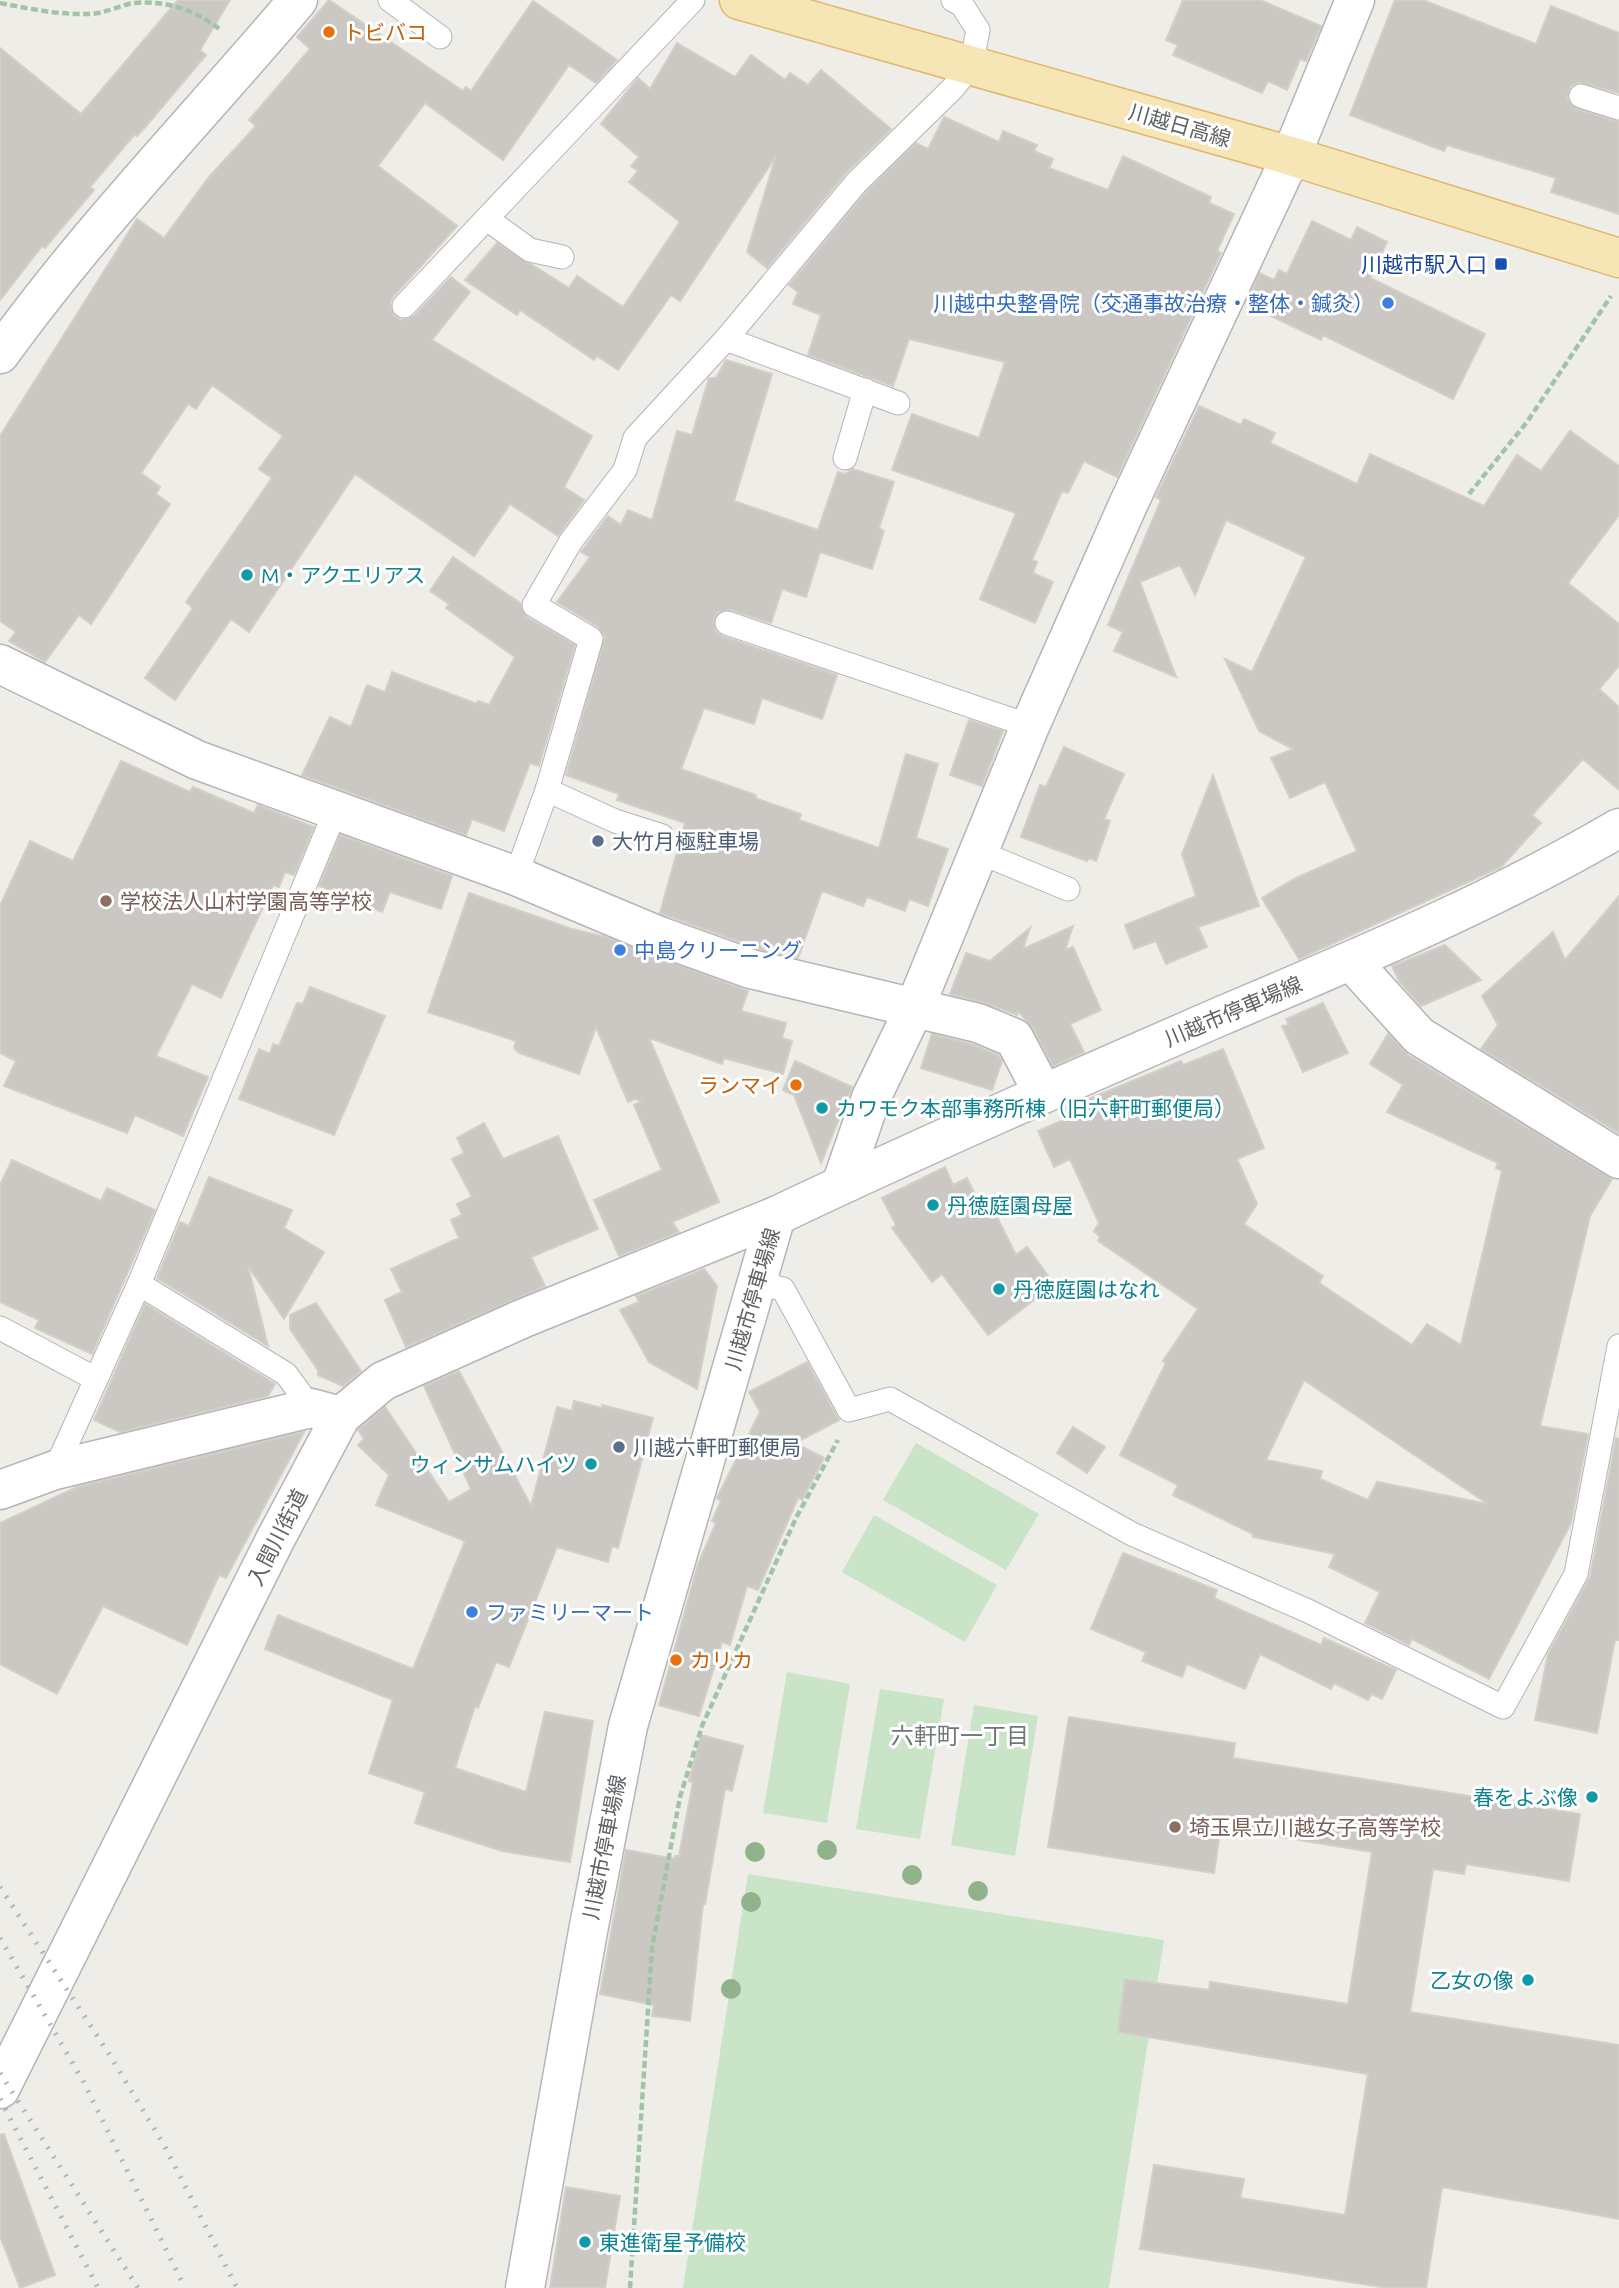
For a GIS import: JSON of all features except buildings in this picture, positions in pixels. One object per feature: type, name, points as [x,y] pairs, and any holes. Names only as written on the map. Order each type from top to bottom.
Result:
[{"type":"main road","name":"川越日高線","points":[[739,0],[1291,156],[1615,276]]},
{"type":"street","points":[[0,354],[57,279],[298,0]]},
{"type":"street","points":[[841,1185],[871,1098],[915,1007],[981,852],[1030,726],[1127,507],[1291,156],[1355,0]]},
{"type":"street","points":[[0,664],[197,760],[516,876],[659,936],[751,969],[978,1023],[1014,1038],[1043,1093]]},
{"type":"street","name":"川越市停車場線","points":[[525,2288],[588,1931],[628,1726],[776,1216],[1043,1093],[1351,961],[1573,855],[1619,828]]},
{"type":"street","points":[[1351,961],[1419,1036],[1619,1159]]},
{"type":"street","name":"入間川街道","points":[[0,2089],[270,1550],[326,1412],[383,1381],[524,1318],[776,1216]]},
{"type":"street","points":[[0,1490],[55,1470],[326,1412]]},
{"type":"lane","points":[[390,0],[440,37]]},
{"type":"lane","points":[[404,306],[693,0]]},
{"type":"lane","points":[[516,876],[547,790],[591,639],[534,605],[571,541],[625,470],[635,438],[726,339],[856,183],[953,88],[971,66],[978,30],[962,5],[953,0]]},
{"type":"lane","points":[[1581,96],[1619,108]]},
{"type":"lane","points":[[486,219],[530,250],[562,257]]},
{"type":"lane","points":[[726,339],[898,403]]},
{"type":"lane","points":[[845,458],[865,390]]},
{"type":"lane","points":[[727,623],[1030,726]]},
{"type":"lane","points":[[547,790],[615,821],[662,836]]},
{"type":"lane","points":[[55,1470],[94,1378],[139,1284],[335,812]]},
{"type":"lane","points":[[981,852],[1068,889]]},
{"type":"lane","points":[[756,1283],[783,1289],[849,1410],[890,1399],[1132,1534],[1308,1611],[1503,1707],[1576,1574],[1619,1346]]},
{"type":"lane","points":[[139,1284],[286,1374],[326,1412]]},
{"type":"lane","points":[[0,1328],[94,1378]]},
{"type":"path","points":[[0,3],[53,13],[93,13],[137,2],[169,1],[192,9],[252,55]]},
{"type":"path","points":[[1469,494],[1527,422],[1615,276]]},
{"type":"path","points":[[630,2288],[652,1948],[680,1797],[702,1726],[796,1518],[841,1435],[849,1410]]},
{"type":"green space","points":[[916,1443],[1039,1514],[1006,1570],[883,1500]]},
{"type":"green space","points":[[874,1515],[997,1585],[965,1642],[842,1572]]},
{"type":"green space","points":[[787,1672],[850,1684],[827,1823],[763,1813]]},
{"type":"green space","points":[[880,1689],[944,1699],[920,1839],[856,1829]]},
{"type":"green space","points":[[974,1705],[1038,1716],[1015,1856],[951,1845]]},
{"type":"green space","points":[[748,1874],[1164,1940],[1109,2288],[683,2288]]},
{"type":"railway","points":[[0,1887],[109,2054],[164,2145],[237,2288]]},
{"type":"railway","points":[[0,1938],[83,2081],[185,2288]]},
{"type":"railway","points":[[0,2073],[138,2288]]},
{"type":"railway","points":[[0,2099],[98,2288]]},
{"type":"place","name":"トビバコ","points":[[329,32]]},
{"type":"place","name":"川越市駅入口","points":[[1501,264]]},
{"type":"place","name":"川越中央整骨院（交通事故治療・整体・鍼灸）","points":[[1388,303]]},
{"type":"place","name":"M・アクエリアス","points":[[247,575]]},
{"type":"place","name":"大竹月極駐車場","points":[[598,841]]},
{"type":"place","name":"学校法人山村学園高等学校","points":[[106,901]]},
{"type":"place","name":"中島クリーニング","points":[[620,950]]},
{"type":"place","name":"ランマイ","points":[[796,1085]]},
{"type":"place","name":"カワモク本部事務所棟（旧六軒町郵便局）","points":[[822,1108]]},
{"type":"place","name":"丹徳庭園母屋","points":[[933,1205]]},
{"type":"place","name":"丹徳庭園はなれ","points":[[999,1289]]},
{"type":"place","name":"川越六軒町郵便局","points":[[619,1447]]},
{"type":"place","name":"ウィンサムハイツ","points":[[591,1464]]},
{"type":"place","name":"ファミリーマート","points":[[472,1612]]},
{"type":"place","name":"カリカ","points":[[676,1660]]},
{"type":"place","name":"春をよぶ像","points":[[1592,1797]]},
{"type":"place","name":"埼玉県立川越女子高等学校","points":[[1175,1827]]},
{"type":"place","name":"乙女の像","points":[[1528,1980]]},
{"type":"place","name":"東進衛星予備校","points":[[585,2242]]},
{"type":"district","name":"六軒町一丁目","points":[[960,1735]]}]
